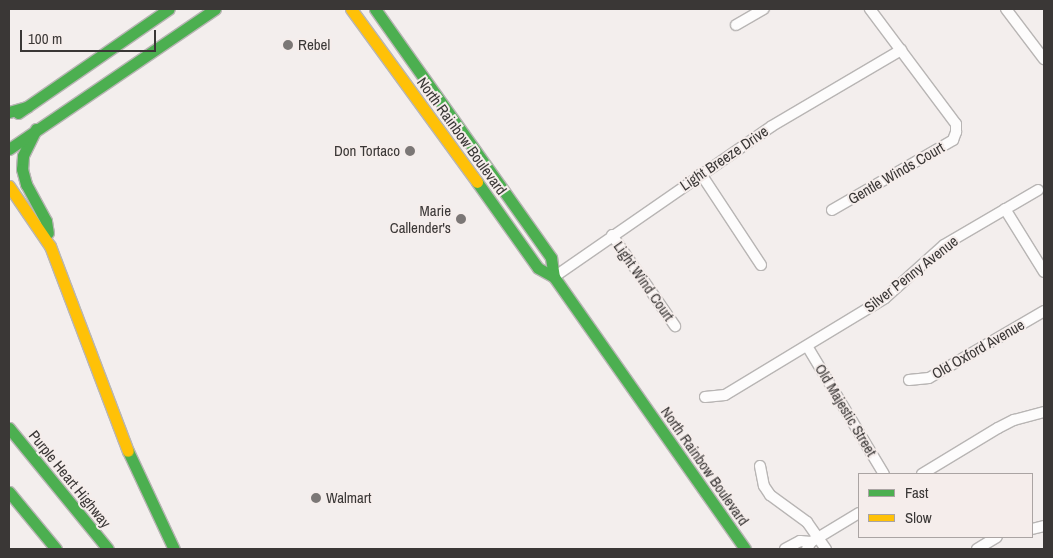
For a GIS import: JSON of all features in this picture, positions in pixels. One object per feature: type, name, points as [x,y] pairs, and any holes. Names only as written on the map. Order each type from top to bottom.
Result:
[{"type":"main road","points":[[9,120],[169,9]]},
{"type":"main road","points":[[9,148],[216,9]]},
{"type":"main road","name":"North Rainbow Boulevard","points":[[352,9],[538,268],[554,277],[745,549]]},
{"type":"main road","name":"North Rainbow Boulevard","points":[[375,9],[551,258],[554,277]]},
{"type":"main road","points":[[9,112],[27,107]]},
{"type":"main road","points":[[36,129],[23,156],[22,169],[26,184],[46,221],[50,246],[128,448],[174,549]]},
{"type":"main road","points":[[470,171],[484,163]]},
{"type":"main road","points":[[9,186],[50,246]]},
{"type":"main road","name":"Purple Heart Highway","points":[[9,428],[108,549]]},
{"type":"main road","points":[[9,492],[56,549]]},
{"type":"street","points":[[736,25],[764,9]]},
{"type":"street","points":[[870,9],[901,50]]},
{"type":"street","points":[[1006,9],[1044,59]]},
{"type":"street","name":"Gentle Winds Court","points":[[832,210],[953,140],[956,124],[901,50]]},
{"type":"street","name":"Light Breeze Drive","points":[[554,277],[612,235],[772,126],[901,50]]},
{"type":"street","points":[[701,174],[762,265]]},
{"type":"street","name":"Silver Penny Avenue","points":[[705,397],[725,395],[808,346],[885,298],[944,245],[1038,190]]},
{"type":"street","points":[[1005,209],[1044,272]]},
{"type":"street","name":"Light Wind Court","points":[[612,235],[675,326]]},
{"type":"street","name":"Old Oxford Avenue","points":[[909,380],[929,378],[1044,311]]},
{"type":"street","name":"Old Majestic Street","points":[[808,346],[883,473]]},
{"type":"street","points":[[924,473],[998,428],[1014,420],[1044,412]]},
{"type":"street","points":[[760,466],[764,486],[770,495],[807,522],[812,543]]},
{"type":"street","points":[[812,543],[858,513]]},
{"type":"street","points":[[977,549],[995,538]]},
{"type":"street","points":[[785,549],[800,541],[812,543],[826,549]]},
{"type":"traffic: fast","points":[[18,113],[169,9]]},
{"type":"traffic: fast","points":[[9,149],[215,9]]},
{"type":"traffic: fast","points":[[375,9],[551,258],[554,277]]},
{"type":"traffic: fast","points":[[9,112],[27,107]]},
{"type":"traffic: fast","points":[[36,129],[23,156],[22,169],[26,184],[46,221],[48,233]]},
{"type":"traffic: fast","points":[[477,182],[538,268],[554,277],[745,549]]},
{"type":"traffic: fast","points":[[9,428],[108,549]]},
{"type":"traffic: fast","points":[[128,451],[174,549]]},
{"type":"traffic: fast","points":[[9,492],[56,549]]},
{"type":"traffic: slow","points":[[351,9],[477,182]]},
{"type":"traffic: slow","points":[[9,186],[50,246],[128,451]]},
{"type":"place","name":"Rebel","points":[[288,45]]},
{"type":"place","name":"Don Tortaco","points":[[410,151]]},
{"type":"place","name":"Marie Callender's","points":[[461,219]]},
{"type":"place","name":"Walmart","points":[[316,498]]}]
